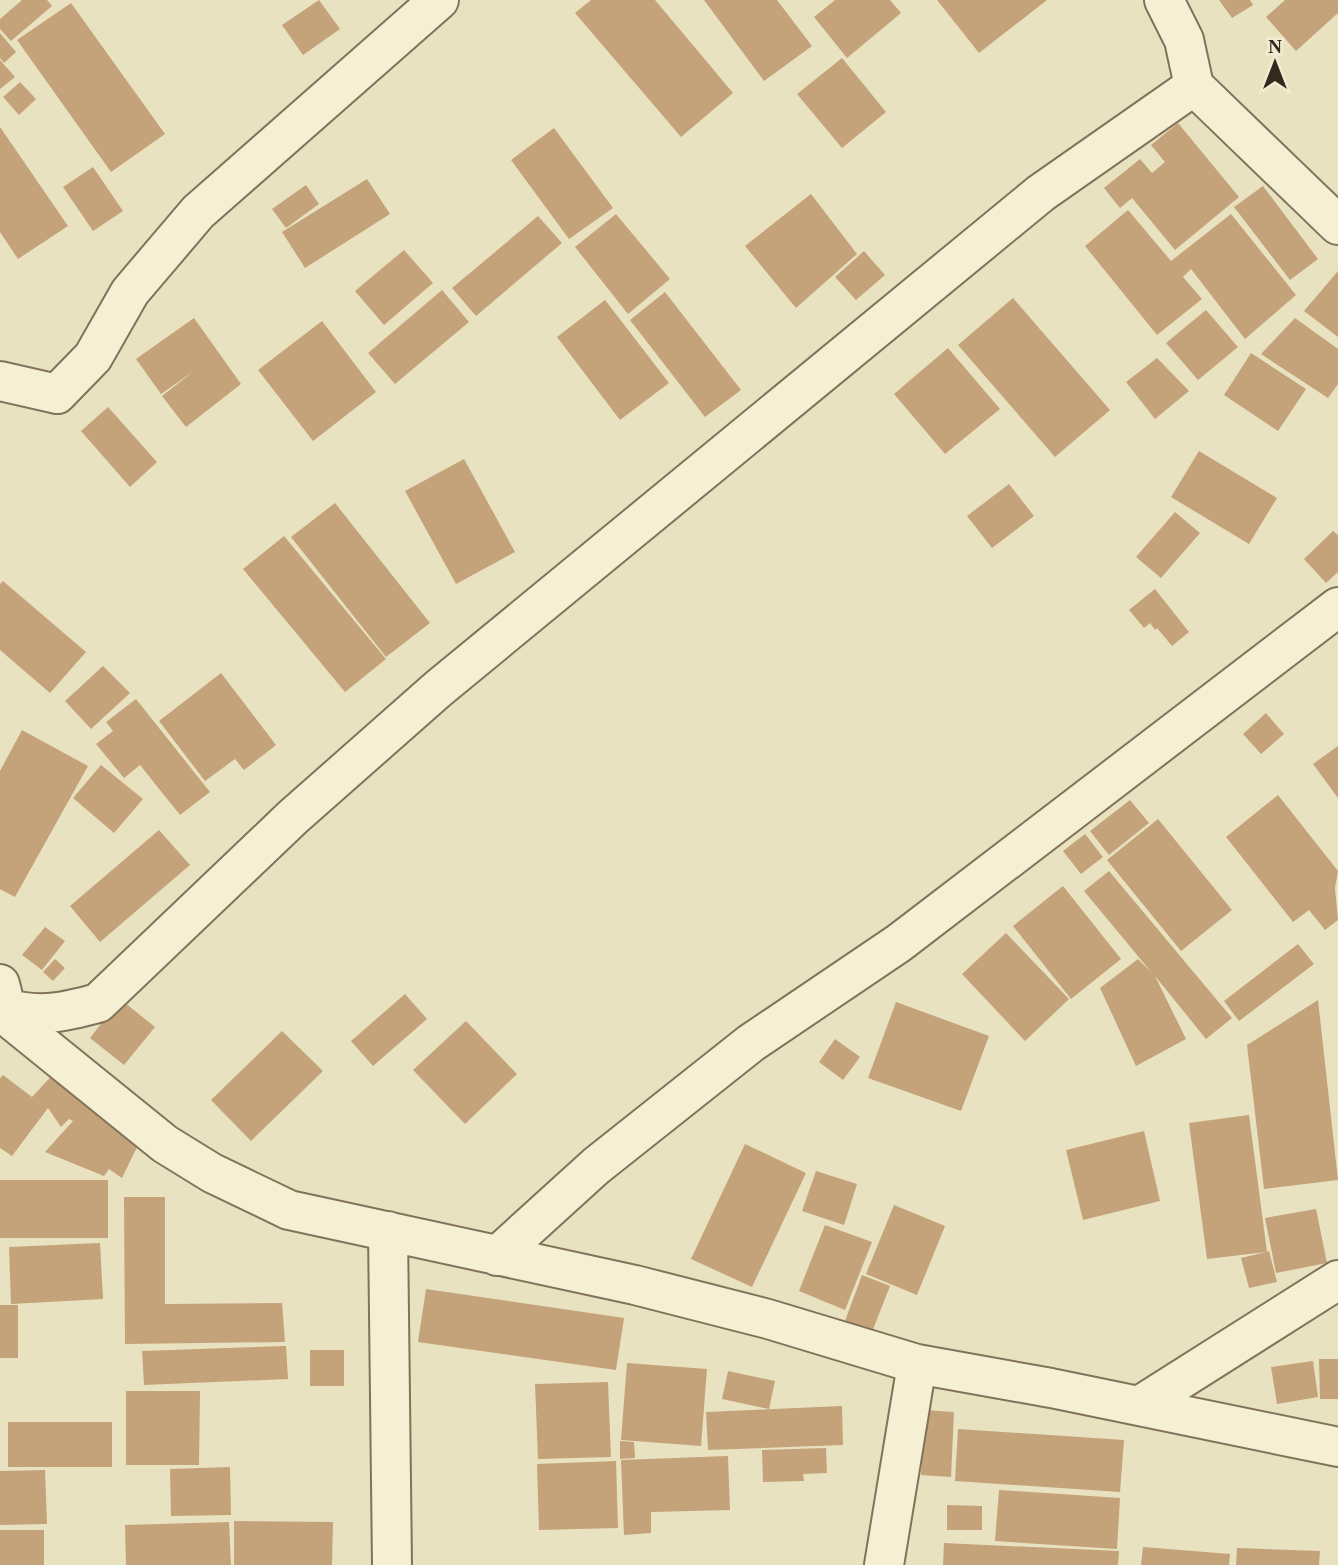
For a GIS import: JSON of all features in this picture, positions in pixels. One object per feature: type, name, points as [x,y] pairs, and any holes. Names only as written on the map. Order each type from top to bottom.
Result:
[{"type":"street","points":[[0,381],[58,394],[93,356],[130,292],[198,212],[439,0]]},
{"type":"street","points":[[1164,0],[1184,40],[1195,86],[1338,225]]},
{"type":"street","points":[[1,1003],[30,1015],[64,1013],[98,1003],[293,817],[439,689],[1041,193],[1195,86]]},
{"type":"street","points":[[497,1256],[596,1166],[751,1043],[899,943],[1338,607]]},
{"type":"street","points":[[1,1003],[154,1136],[212,1173],[289,1210],[635,1285],[768,1319],[917,1364],[1338,1447]]},
{"type":"street","points":[[388,1231],[392,1565]]},
{"type":"street","points":[[1139,1406],[1338,1280]]},
{"type":"street","points":[[884,1565],[917,1364]]},
{"type":"building","points":[[22,0],[47,0],[52,6],[11,41],[0,29],[0,19]]},
{"type":"building","points":[[319,0],[340,29],[303,55],[282,25]]},
{"type":"building","points":[[591,0],[655,0],[733,93],[681,137],[575,13]]},
{"type":"building","points":[[704,0],[777,0],[812,46],[764,81]]},
{"type":"building","points":[[835,0],[890,0],[901,13],[847,58],[814,17]]},
{"type":"building","points":[[937,0],[1047,0],[979,53]]},
{"type":"building","points":[[1219,0],[1250,0],[1253,5],[1232,18]]},
{"type":"building","points":[[1285,0],[1338,0],[1338,13],[1296,51],[1266,17]]},
{"type":"building","points":[[71,3],[165,134],[111,172],[17,40]]},
{"type":"building","points":[[0,33],[16,52],[4,63],[0,58]]},
{"type":"building","points":[[842,58],[886,112],[842,148],[797,94]]},
{"type":"building","points":[[0,60],[15,77],[0,89]]},
{"type":"building","points":[[20,82],[36,99],[19,115],[3,97]]},
{"type":"building","points":[[1178,123],[1239,197],[1175,250],[1132,198],[1120,208],[1104,188],[1140,159],[1152,173],[1165,162],[1151,145]]},
{"type":"building","points":[[0,127],[68,226],[18,259],[0,232]]},
{"type":"building","points":[[554,128],[613,208],[569,239],[511,160]]},
{"type":"building","points":[[93,167],[123,211],[93,231],[63,187]]},
{"type":"building","points":[[367,179],[390,214],[305,268],[282,232]]},
{"type":"building","points":[[306,185],[319,204],[286,228],[272,209]]},
{"type":"building","points":[[1263,186],[1318,259],[1290,280],[1234,207]]},
{"type":"building","points":[[811,194],[857,254],[796,308],[745,246]]},
{"type":"building","points":[[1128,210],[1171,261],[1231,214],[1296,295],[1245,339],[1191,269],[1183,277],[1202,299],[1157,335],[1085,246]]},
{"type":"building","points":[[616,214],[670,279],[628,314],[575,247]]},
{"type":"building","points":[[538,216],[562,243],[476,316],[452,288]]},
{"type":"building","points":[[404,250],[433,283],[384,325],[355,291]]},
{"type":"building","points":[[864,251],[885,275],[856,300],[835,277]]},
{"type":"building","points":[[1338,271],[1338,337],[1304,311]]},
{"type":"building","points":[[442,290],[469,322],[395,384],[368,353]]},
{"type":"building","points":[[665,292],[741,390],[705,417],[630,320]]},
{"type":"building","points":[[1013,298],[1110,410],[1055,457],[958,345]]},
{"type":"building","points":[[605,300],[669,383],[620,420],[557,337]]},
{"type":"building","points":[[1206,310],[1238,347],[1198,380],[1166,343]]},
{"type":"building","points":[[194,318],[241,384],[186,427],[162,396],[194,371],[161,394],[136,359]]},
{"type":"building","points":[[1295,318],[1338,349],[1338,384],[1328,398],[1261,354]]},
{"type":"building","points":[[322,321],[376,392],[313,441],[258,370]]},
{"type":"building","points":[[948,348],[1000,409],[945,454],[894,394]]},
{"type":"building","points":[[1251,353],[1306,389],[1278,431],[1224,395]]},
{"type":"building","points":[[1157,358],[1189,391],[1155,419],[1126,382]]},
{"type":"building","points":[[108,407],[157,462],[130,487],[81,431]]},
{"type":"building","points":[[1199,451],[1277,498],[1249,544],[1171,497]]},
{"type":"building","points":[[464,459],[515,552],[456,584],[405,491]]},
{"type":"building","points":[[1009,484],[1034,516],[992,548],[967,516]]},
{"type":"building","points":[[335,503],[430,623],[386,657],[291,537]]},
{"type":"building","points":[[1175,512],[1200,533],[1161,578],[1136,557]]},
{"type":"building","points":[[1333,531],[1338,535],[1338,572],[1326,583],[1304,559]]},
{"type":"building","points":[[284,536],[386,659],[345,692],[243,569]]},
{"type":"building","points":[[3,581],[86,652],[50,693],[0,650],[0,584]]},
{"type":"building","points":[[1155,589],[1189,632],[1172,646],[1150,623],[1144,628],[1129,610]]},
{"type":"building","points":[[103,666],[130,693],[91,729],[65,701]]},
{"type":"building","points":[[221,673],[276,745],[244,770],[235,759],[205,781],[159,721]]},
{"type":"building","points":[[136,699],[210,792],[180,815],[140,765],[124,778],[96,744],[113,731],[106,722]]},
{"type":"building","points":[[1266,713],[1284,734],[1261,754],[1243,734]]},
{"type":"building","points":[[22,730],[88,766],[15,897],[0,889],[0,771]]},
{"type":"building","points":[[1338,746],[1338,798],[1313,764]]},
{"type":"building","points":[[101,765],[143,799],[114,833],[73,798]]},
{"type":"building","points":[[1278,795],[1338,871],[1335,888],[1338,920],[1325,930],[1309,910],[1293,922],[1226,837]]},
{"type":"building","points":[[1130,800],[1149,823],[1109,855],[1090,831]]},
{"type":"building","points":[[1158,819],[1232,910],[1181,951],[1107,860]]},
{"type":"building","points":[[159,830],[190,865],[100,942],[70,906]]},
{"type":"building","points":[[1085,834],[1103,857],[1081,874],[1063,851]]},
{"type":"building","points":[[1109,871],[1232,1018],[1206,1039],[1155,976],[1186,1039],[1136,1066],[1100,988],[1138,959],[1152,973],[1084,891]]},
{"type":"building","points":[[1063,886],[1121,959],[1071,999],[1013,926]]},
{"type":"building","points":[[45,927],[65,941],[42,970],[22,955]]},
{"type":"building","points":[[1006,933],[1069,999],[1025,1041],[962,974]]},
{"type":"building","points":[[1298,944],[1314,964],[1239,1021],[1224,1001]]},
{"type":"building","points":[[55,959],[65,968],[53,981],[43,972]]},
{"type":"building","points":[[405,994],[427,1019],[373,1066],[351,1041]]},
{"type":"building","points":[[120,999],[155,1027],[124,1065],[90,1038]]},
{"type":"building","points":[[1318,1000],[1338,1180],[1264,1189],[1247,1045]]},
{"type":"building","points":[[896,1002],[989,1036],[961,1111],[868,1078]]},
{"type":"building","points":[[466,1021],[517,1074],[465,1124],[413,1070]]},
{"type":"building","points":[[282,1031],[323,1071],[251,1141],[211,1100]]},
{"type":"building","points":[[835,1039],[860,1057],[843,1080],[819,1062]]},
{"type":"building","points":[[57,1070],[139,1143],[122,1178],[109,1169],[104,1176],[45,1152],[73,1121],[69,1119],[61,1127],[48,1108],[12,1156],[0,1148],[0,1078],[3,1075],[32,1097]]},
{"type":"building","points":[[1249,1115],[1267,1252],[1269,1251],[1277,1282],[1249,1288],[1241,1258],[1266,1252],[1207,1259],[1189,1123]]},
{"type":"building","points":[[1144,1131],[1160,1201],[1083,1220],[1066,1150]]},
{"type":"building","points":[[745,1144],[806,1173],[752,1287],[691,1259]]},
{"type":"building","points":[[816,1171],[857,1184],[844,1225],[802,1211]]},
{"type":"building","points":[[0,1180],[108,1180],[108,1238],[0,1238]]},
{"type":"building","points":[[124,1197],[165,1197],[165,1304],[282,1303],[285,1342],[125,1344]]},
{"type":"building","points":[[894,1205],[945,1226],[917,1295],[866,1274]]},
{"type":"building","points":[[1316,1209],[1327,1263],[1276,1273],[1265,1218]]},
{"type":"building","points":[[825,1225],[872,1242],[845,1310],[799,1291]]},
{"type":"building","points":[[100,1243],[103,1299],[11,1304],[9,1247]]},
{"type":"building","points":[[862,1275],[890,1286],[872,1332],[845,1321]]},
{"type":"building","points":[[426,1289],[624,1318],[616,1370],[418,1342]]},
{"type":"building","points":[[0,1305],[18,1305],[18,1358],[0,1358]]},
{"type":"building","points":[[286,1346],[288,1379],[144,1385],[142,1351]]},
{"type":"building","points":[[310,1350],[344,1350],[344,1386],[310,1386]]},
{"type":"building","points":[[1319,1359],[1338,1359],[1338,1399],[1320,1399]]},
{"type":"building","points":[[1313,1361],[1318,1397],[1277,1404],[1271,1367]]},
{"type":"building","points":[[627,1363],[707,1369],[701,1446],[621,1440]]},
{"type":"building","points":[[728,1371],[775,1381],[769,1409],[722,1399]]},
{"type":"building","points":[[608,1382],[611,1457],[538,1459],[535,1384]]},
{"type":"building","points":[[126,1391],[200,1391],[199,1465],[126,1465]]},
{"type":"building","points":[[842,1406],[843,1445],[708,1450],[706,1412]]},
{"type":"building","points":[[924,1410],[954,1412],[951,1477],[921,1475]]},
{"type":"building","points":[[8,1422],[112,1422],[112,1467],[8,1467]]},
{"type":"building","points":[[958,1429],[1124,1440],[1120,1492],[955,1481]]},
{"type":"building","points":[[620,1441],[634,1442],[635,1458],[620,1459]]},
{"type":"building","points":[[826,1448],[827,1473],[803,1474],[804,1481],[763,1482],[762,1450]]},
{"type":"building","points":[[728,1456],[730,1510],[651,1512],[651,1533],[624,1535],[621,1460]]},
{"type":"building","points":[[616,1461],[618,1528],[539,1530],[537,1464]]},
{"type":"building","points":[[230,1467],[231,1515],[171,1516],[170,1469]]},
{"type":"building","points":[[45,1470],[47,1524],[0,1525],[0,1471]]},
{"type":"building","points":[[999,1490],[1120,1498],[1117,1549],[995,1541]]},
{"type":"building","points":[[947,1505],[982,1506],[982,1530],[947,1530]]},
{"type":"building","points":[[234,1521],[333,1522],[332,1565],[234,1565]]},
{"type":"building","points":[[229,1522],[231,1565],[126,1565],[125,1525]]},
{"type":"building","points":[[0,1530],[44,1530],[44,1565],[0,1565]]},
{"type":"building","points":[[944,1543],[1119,1551],[1118,1565],[943,1565]]},
{"type":"building","points":[[1143,1547],[1230,1554],[1229,1565],[1141,1565]]},
{"type":"building","points":[[1237,1548],[1320,1551],[1319,1565],[1236,1565]]}]
